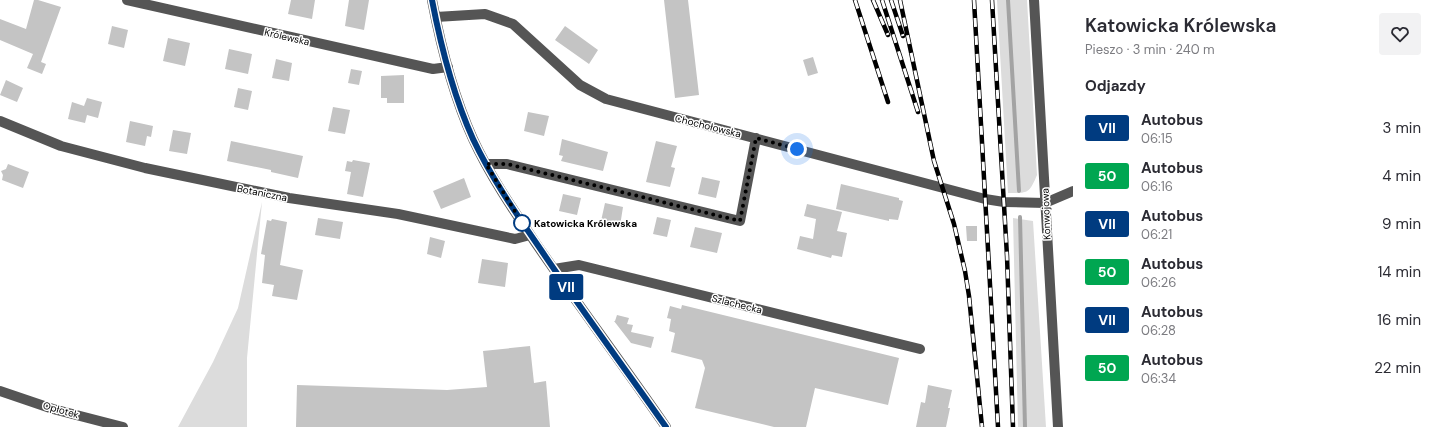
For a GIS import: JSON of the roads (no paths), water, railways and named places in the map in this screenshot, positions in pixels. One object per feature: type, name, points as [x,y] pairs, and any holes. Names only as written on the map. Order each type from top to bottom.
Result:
[{"type":"street","name":"Królewska","points":[[127,0],[433,69],[448,67]]},
{"type":"street","points":[[432,0],[454,90],[473,138],[486,164],[530,235],[666,427]]},
{"type":"street","name":"Konwojowa","points":[[1034,0],[1045,170],[1045,203],[1058,427]]},
{"type":"street","name":"Chochołowska","points":[[436,18],[484,14],[513,24],[580,85],[606,99],[985,199],[1004,202],[1045,203],[1073,191]]},
{"type":"street","name":"Botaniczna","points":[[0,121],[61,146],[145,168],[289,198],[398,214],[515,239],[530,235]]},
{"type":"street","points":[[486,164],[507,164],[740,221],[756,138]]},
{"type":"street","name":"Szlachecka","points":[[554,269],[579,265],[920,349]]},
{"type":"street","name":"Opłotek","points":[[0,391],[53,409],[123,427]]},
{"type":"waterway","points":[[1008,0],[1019,191]]},
{"type":"waterway","points":[[1020,217],[1025,427]]},
{"type":"railway","points":[[855,0],[888,102]]},
{"type":"railway","points":[[873,0],[888,35]]},
{"type":"railway","points":[[882,0],[918,112]]},
{"type":"railway","points":[[891,0],[903,36]]},
{"type":"railway","points":[[900,0],[934,161],[954,224],[965,271],[969,296],[982,427]]},
{"type":"railway","points":[[974,0],[998,427]]},
{"type":"railway","points":[[992,0],[1007,256],[1013,427]]},
{"type":"place","name":"Katowicka Królewska","points":[[522,223]]}]
